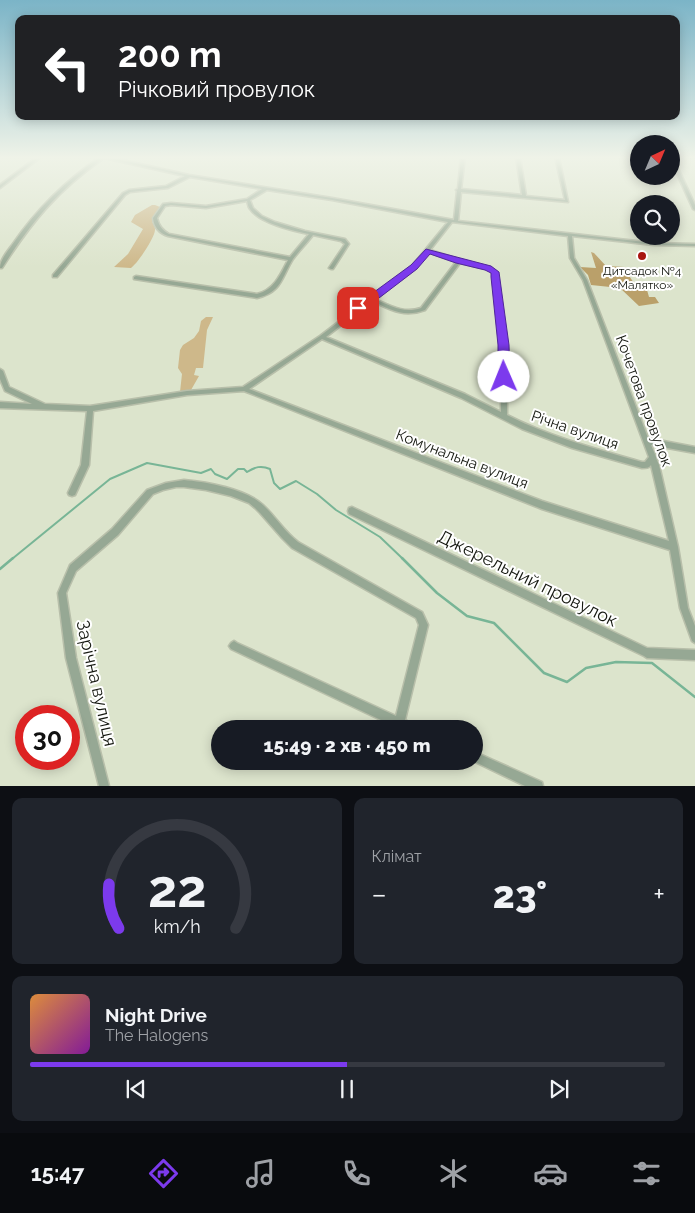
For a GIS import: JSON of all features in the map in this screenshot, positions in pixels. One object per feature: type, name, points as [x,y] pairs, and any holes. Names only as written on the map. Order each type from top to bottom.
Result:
[{"type":"street","points":[[0,267],[40,210],[58,194]]},
{"type":"street","points":[[55,276],[125,194]]},
{"type":"street","points":[[258,194],[248,200],[206,207],[171,204],[164,206],[155,218],[156,225],[160,231],[168,235],[291,258]]},
{"type":"street","points":[[296,194],[454,221],[654,244],[695,245]]},
{"type":"street","points":[[0,405],[90,410],[187,393],[244,389],[322,337],[414,267],[454,221],[458,194]]},
{"type":"street","points":[[493,194],[567,201],[565,194]]},
{"type":"street","points":[[695,196],[688,196],[695,209]]},
{"type":"street","points":[[248,200],[248,205],[253,211],[269,222],[346,242],[347,244],[331,268]]},
{"type":"street","points":[[136,278],[257,296],[265,295],[274,290],[291,258],[313,233]]},
{"type":"street","name":"Кочетова провулок","points":[[570,235],[572,258],[585,280],[652,457],[674,547],[684,608],[695,638]]},
{"type":"street","points":[[429,251],[488,268],[495,272],[504,345],[504,416]]},
{"type":"street","points":[[371,299],[404,313],[414,314],[423,309],[459,261]]},
{"type":"street","name":"Річна вулиця","points":[[322,337],[463,396],[524,427],[572,445],[642,465],[647,465],[652,457]]},
{"type":"street","points":[[0,371],[7,388],[44,407]]},
{"type":"street","name":"Комунальна вулиця","points":[[244,389],[542,505],[674,547]]},
{"type":"street","points":[[72,493],[85,465],[90,410]]},
{"type":"street","points":[[647,441],[695,450]]},
{"type":"street","name":"Зарічна вулиця","points":[[104,786],[71,658],[62,592],[73,568],[114,532],[150,492],[170,485],[189,485],[234,494],[257,504],[282,535],[295,545],[419,616],[424,625],[400,720]]},
{"type":"street","name":"Джерельний провулок","points":[[352,511],[647,653],[695,655]]},
{"type":"street","points":[[234,646],[393,720]]},
{"type":"street","points":[[483,761],[538,786]]},
{"type":"shaded area","points":[[152,205],[160,207],[152,221],[155,232],[146,249],[131,268],[114,267],[128,254],[143,229],[131,222],[135,215]]},
{"type":"shaded area","points":[[591,252],[606,266],[625,267],[633,282],[647,290],[649,297],[655,297],[659,303],[639,306],[620,288],[591,285],[588,275],[580,267],[596,268]]},
{"type":"shaded area","points":[[206,317],[213,317],[207,330],[203,368],[196,368],[194,375],[199,376],[191,390],[180,392],[182,374],[178,368],[180,350],[183,345],[194,338],[199,331],[201,321]]},
{"type":"waterway","points":[[12,559],[110,479],[147,463],[201,473],[211,469],[215,474],[227,479],[238,469],[244,469],[247,472],[258,467],[270,469],[274,483],[280,489],[296,481],[317,494],[336,510],[380,537],[403,559]]},
{"type":"waterway","points":[[0,569],[13,558]]},
{"type":"waterway","points":[[403,559],[437,593],[467,616],[494,623],[544,673],[567,682],[586,668],[616,662],[652,663],[695,697]]},
{"type":"place","name":"Дитсадок №4 «Малятко»","points":[[642,256]]},
{"type":"route","points":[[358,308],[414,267],[429,251],[488,268],[495,272],[496,277],[504,345],[504,377]]}]
